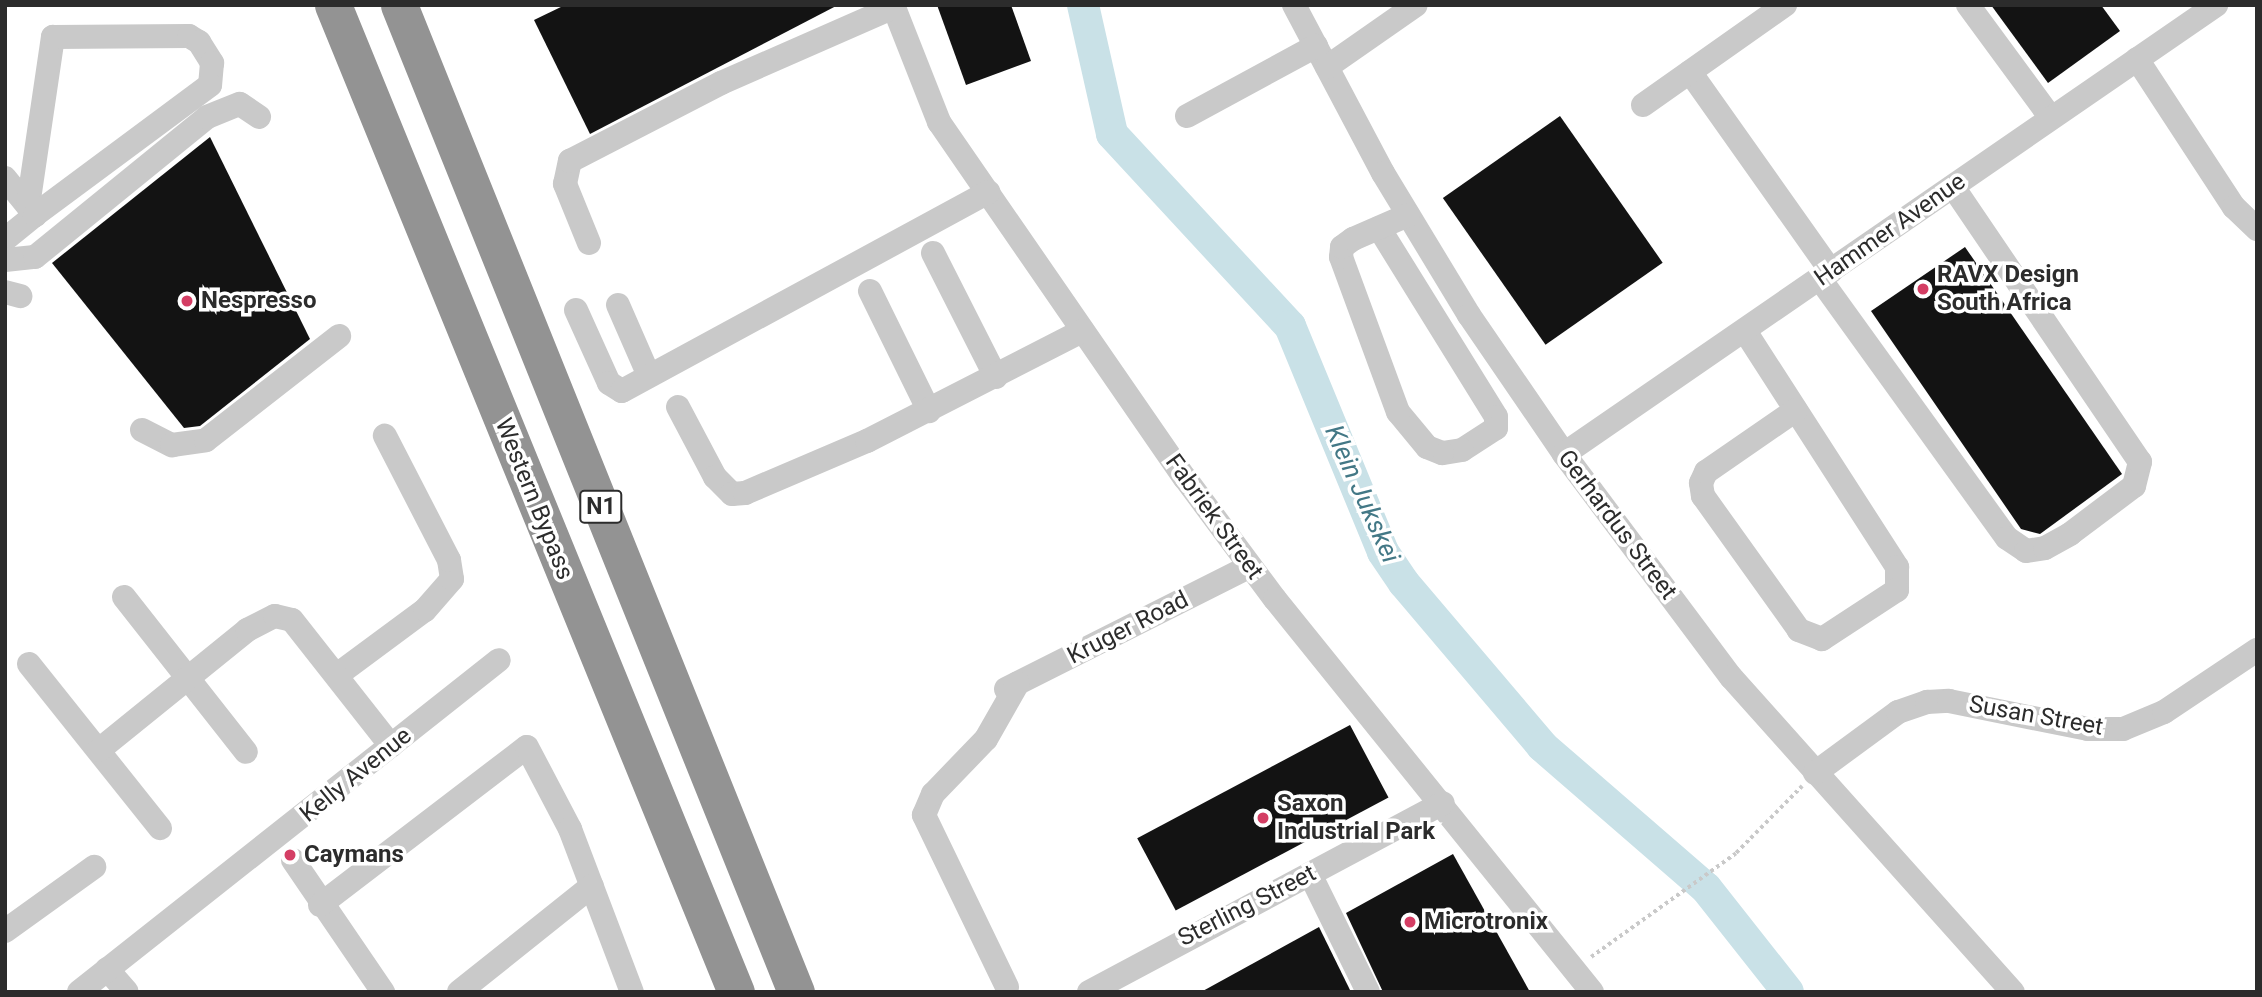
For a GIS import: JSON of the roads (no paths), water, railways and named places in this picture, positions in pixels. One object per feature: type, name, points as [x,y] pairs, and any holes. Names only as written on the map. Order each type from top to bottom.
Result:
[{"type":"highway","name":"N1","points":[[402,14],[796,992]]},
{"type":"highway","name":"Western Bypass","points":[[337,16],[736,992]]},
{"type":"street","name":"Gerhardus Street","points":[[1294,5],[1408,215],[1564,454],[1731,677],[2013,992]]},
{"type":"street","points":[[1187,116],[1321,56],[1416,5]]},
{"type":"street","points":[[1643,105],[1785,5]]},
{"type":"street","points":[[1968,5],[2051,118]]},
{"type":"street","points":[[589,243],[565,184],[570,161],[721,83],[893,6]]},
{"type":"street","name":"Fabriek Street","points":[[893,6],[939,122],[1082,331],[1249,567],[1443,803],[1592,992]]},
{"type":"street","name":"Hammer Avenue","points":[[1564,454],[2137,59],[2203,8]]},
{"type":"street","points":[[5,239],[32,211],[210,85],[212,63],[199,42],[189,36],[53,37],[32,211]]},
{"type":"street","points":[[2137,59],[2234,207],[2257,229]]},
{"type":"street","points":[[1690,72],[1805,234],[1825,275],[2007,538],[2026,551],[2045,548],[2070,534],[2134,486],[2140,462],[1953,187]]},
{"type":"street","points":[[5,260],[35,257],[207,117],[240,104],[259,117]]},
{"type":"street","points":[[5,178],[32,211]]},
{"type":"street","points":[[576,310],[614,390],[649,376],[988,192]]},
{"type":"street","points":[[1379,228],[1496,417],[1496,428],[1462,450],[1442,453],[1420,440],[1398,412],[1341,252],[1379,228],[1408,215]]},
{"type":"street","points":[[933,253],[996,377]]},
{"type":"street","points":[[870,291],[929,411]]},
{"type":"street","points":[[618,304],[649,376]]},
{"type":"street","points":[[678,407],[715,477],[732,494],[759,490],[929,411],[1082,331]]},
{"type":"street","points":[[1745,331],[1898,566],[1901,581],[1897,590],[1822,639],[1799,630],[1703,496],[1701,483],[1706,472],[1796,410]]},
{"type":"street","points":[[142,430],[172,445],[206,440],[338,335]]},
{"type":"street","points":[[337,675],[425,610],[452,579],[449,560],[385,436]]},
{"type":"street","name":"Kruger Road","points":[[1007,987],[924,815],[933,794],[986,739],[1012,686],[1249,567]]},
{"type":"street","points":[[124,597],[247,752]]},
{"type":"street","points":[[99,750],[247,630],[275,616],[292,620],[391,746]]},
{"type":"street","name":"Susan Street","points":[[1815,773],[1898,712],[1927,702],[1949,701],[2088,729],[2123,729],[2164,712],[2257,650]]},
{"type":"street","name":"Kelly Avenue","points":[[79,992],[107,969],[287,849],[391,746],[499,660]]},
{"type":"street","points":[[29,664],[160,828]]},
{"type":"street","points":[[320,905],[523,747],[570,829],[632,992]]},
{"type":"street","name":"Sterling Street","points":[[1089,992],[1443,803]]},
{"type":"street","points":[[287,849],[320,905],[383,992]]},
{"type":"street","points":[[5,931],[94,867]]},
{"type":"street","points":[[1310,874],[1368,992]]},
{"type":"street","points":[[459,992],[592,886]]},
{"type":"street","points":[[107,969],[127,992]]},
{"type":"waterway","name":"Klein Jukskei","points":[[1083,5],[1112,134],[1290,326],[1383,552],[1404,583],[1542,746],[1706,888],[1788,992]]},
{"type":"place","name":"RAVX Design South Africa","points":[[1923,289]]},
{"type":"place","name":"Nespresso","points":[[187,301]]},
{"type":"place","name":"Saxon Industrial Park","points":[[1263,818]]},
{"type":"place","name":"Caymans","points":[[290,855]]},
{"type":"place","name":"Microtronix","points":[[1410,922]]}]
